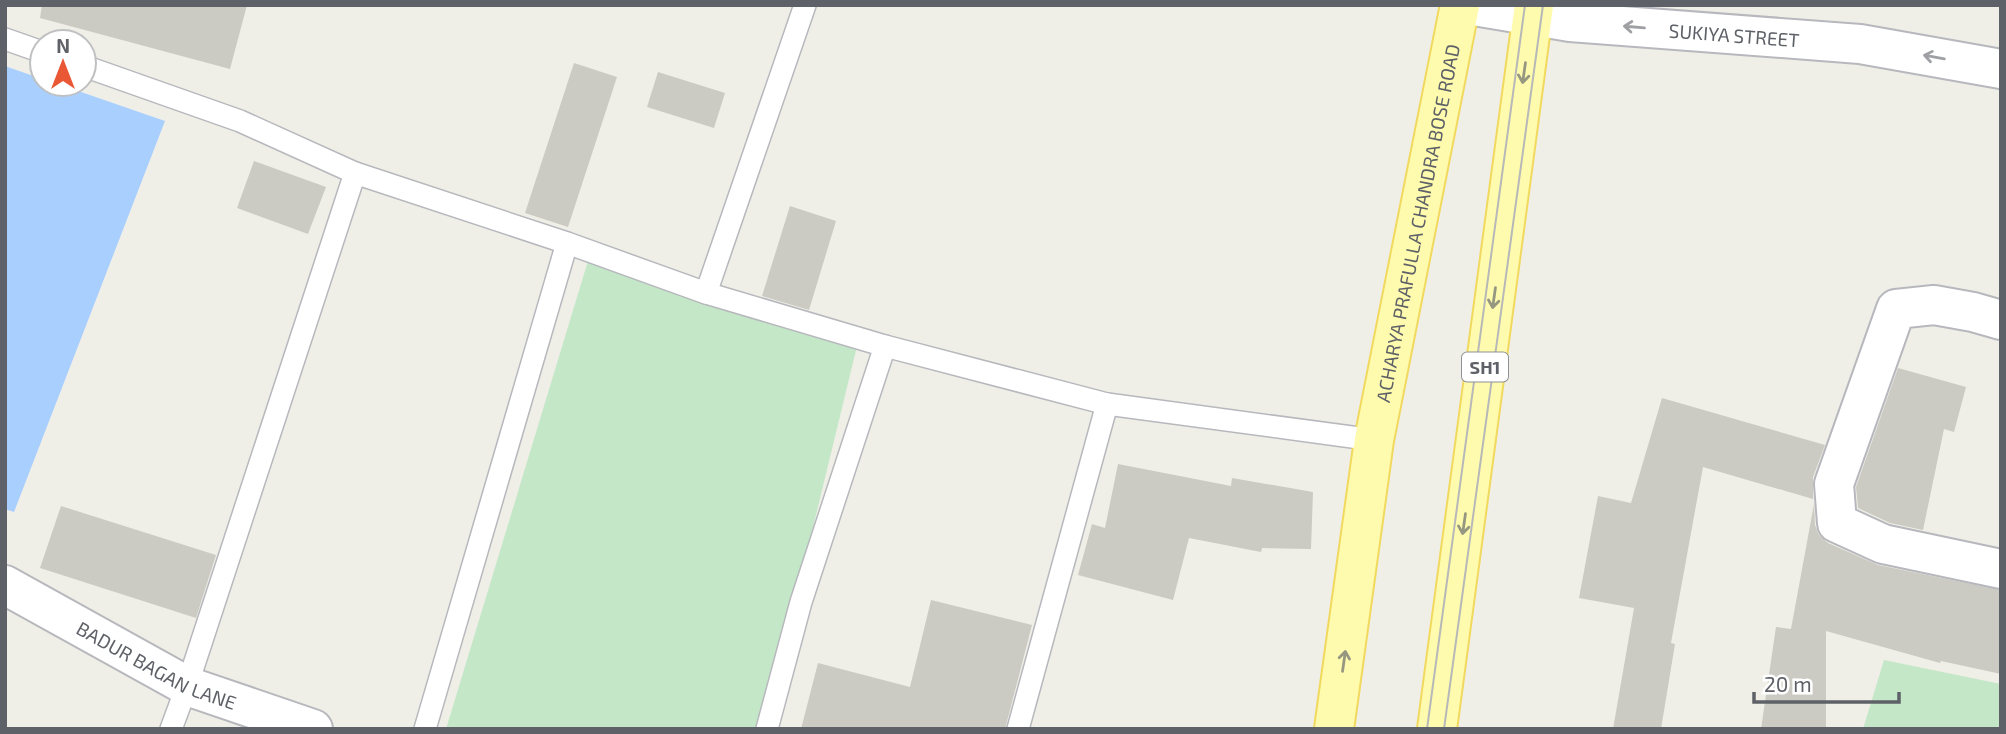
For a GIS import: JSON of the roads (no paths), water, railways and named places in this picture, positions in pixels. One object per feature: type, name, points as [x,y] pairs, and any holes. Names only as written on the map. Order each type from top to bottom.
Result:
[{"type":"main road","name":"ACHARYA PRAFULLA CHANDRA BOSE ROAD","points":[[1334,729],[1374,440],[1460,5]]},
{"type":"main road","name":"SH1","points":[[1437,729],[1533,10]]},
{"type":"street","name":"SUKIYA STREET","points":[[1468,5],[1533,10],[1570,22],[1860,44],[2001,69]]},
{"type":"street","points":[[2001,320],[1934,305],[1896,309],[1834,484],[1837,523],[1883,544],[2001,569]]},
{"type":"street","name":"BADUR BAGAN LANE","points":[[5,585],[187,686],[313,729]]},
{"type":"lane","points":[[706,293],[805,5]]},
{"type":"lane","points":[[5,39],[28,47]]},
{"type":"lane","points":[[98,71],[240,121],[355,173],[567,243],[706,293],[885,346],[1107,404],[1374,440]]},
{"type":"lane","points":[[171,729],[355,173]]},
{"type":"lane","points":[[425,729],[567,243]]},
{"type":"lane","points":[[767,729],[801,602],[885,346]]},
{"type":"lane","points":[[1018,729],[1107,404]]},
{"type":"water","points":[[5,66],[28,74],[28,98],[98,98],[165,121],[14,512],[5,509]]},
{"type":"tram line","points":[[1427,729],[1525,5]]},
{"type":"tram line","points":[[1444,729],[1543,5]]}]
